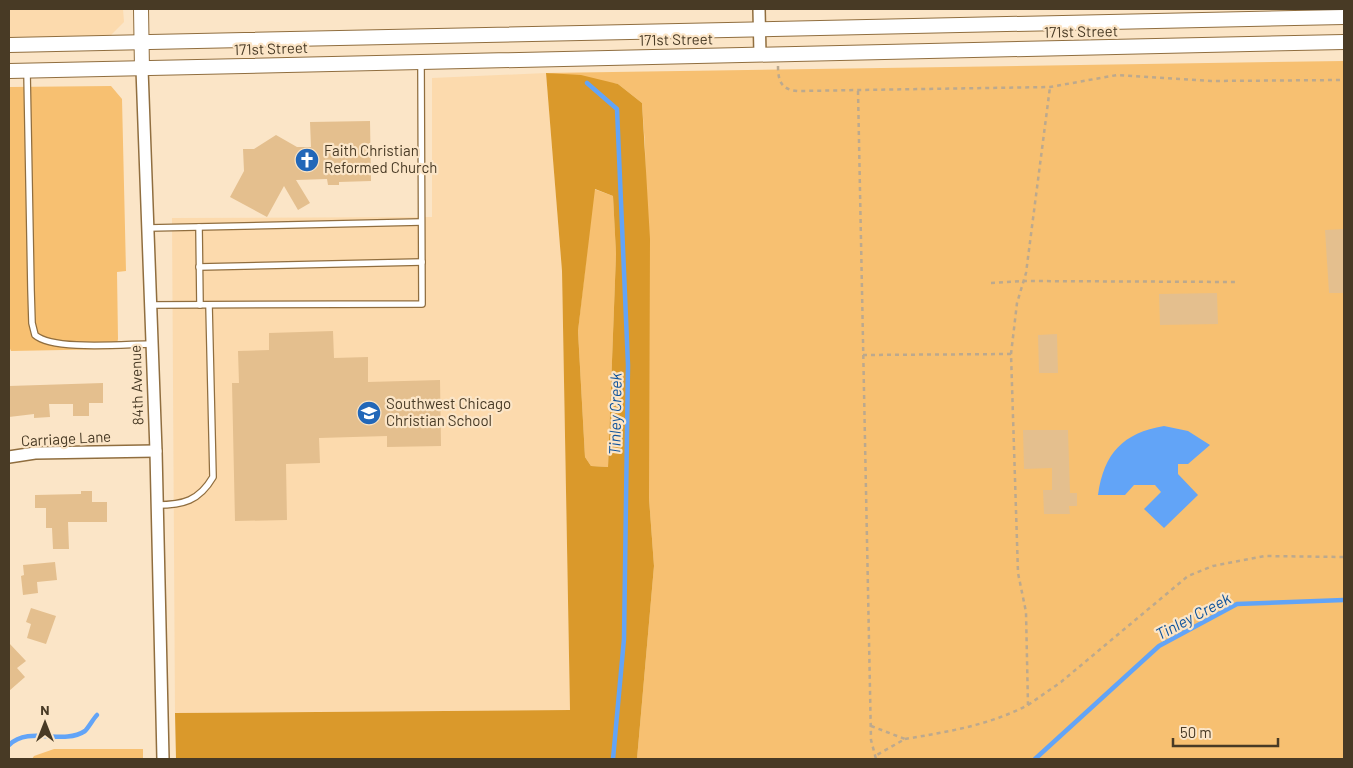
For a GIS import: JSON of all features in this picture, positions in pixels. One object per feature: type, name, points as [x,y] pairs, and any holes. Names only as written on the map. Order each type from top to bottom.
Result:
[{"type":"street","name":"84th Avenue","points":[[141,9],[156,451],[163,759]]},
{"type":"street","points":[[759,9],[760,55]]},
{"type":"street","name":"171st Street","points":[[9,45],[1344,17]]},
{"type":"street","name":"171st Street","points":[[9,71],[1344,42]]},
{"type":"street","name":"Carriage Lane","points":[[9,458],[35,453],[156,451]]},
{"type":"lane","points":[[150,305],[422,304],[420,61]]},
{"type":"lane","points":[[27,71],[32,323],[35,335],[46,342],[64,344],[152,344]]},
{"type":"lane","points":[[148,228],[421,222]]},
{"type":"lane","points":[[199,227],[200,305]]},
{"type":"lane","points":[[199,267],[422,262]]},
{"type":"lane","points":[[157,504],[179,504],[189,500],[206,488],[213,477],[209,305]]},
{"type":"path","points":[[778,66],[779,82],[788,91],[1050,87],[1117,75],[1211,81],[1344,80]]},
{"type":"path","points":[[1028,705],[1026,612],[1018,573],[1011,354],[1017,303],[1023,281],[1047,121],[1050,87]]},
{"type":"path","points":[[858,91],[871,726],[876,758],[905,739],[949,731],[1009,715],[1028,705],[1061,682],[1188,576],[1213,566],[1265,556],[1344,557]]},
{"type":"path","points":[[991,283],[1023,281],[1234,282]]},
{"type":"path","points":[[863,355],[1011,354]]},
{"type":"path","points":[[871,726],[905,739]]},
{"type":"shaded area","points":[[9,9],[123,9],[124,22],[110,36],[9,39]]},
{"type":"shaded area","points":[[1344,61],[1344,759],[637,759],[654,566],[649,498],[649,369],[645,147],[642,103],[618,84],[546,73]]},
{"type":"shaded area","name":"Southwest Chicago Christian School","points":[[546,73],[562,271],[570,710],[175,713],[172,218],[432,217],[432,78]]},
{"type":"shaded area","points":[[546,73],[581,75],[618,84],[642,103],[650,239],[649,498],[654,566],[637,759],[176,759],[175,713],[570,710],[562,271]],"holes":[[[595,189],[613,196],[616,254],[608,467],[591,466],[585,457],[578,331]]]},
{"type":"shaded area","points":[[111,86],[122,99],[126,271],[117,272],[118,339],[116,349],[11,351],[9,346],[10,87]]},
{"type":"shaded area","points":[[594,189],[613,196],[616,254],[608,467],[591,466],[585,457],[578,331]]},
{"type":"shaded area","points":[[54,749],[143,749],[143,759],[32,759],[34,756]]},
{"type":"water","points":[[1164,426],[1188,431],[1210,445],[1188,464],[1178,464],[1178,474],[1198,495],[1164,528],[1144,509],[1161,492],[1155,485],[1134,485],[1125,495],[1098,495],[1105,467],[1118,447],[1137,434]]},
{"type":"building","name":"Faith Christian Reformed Church","points":[[370,121],[371,181],[339,182],[339,185],[328,185],[327,179],[296,180],[310,203],[298,210],[284,186],[267,217],[230,197],[244,171],[243,149],[254,149],[276,135],[297,147],[311,147],[310,122]]},
{"type":"building","points":[[1344,229],[1344,293],[1329,293],[1325,230]]},
{"type":"building","points":[[1217,293],[1218,324],[1160,325],[1159,294]]},
{"type":"building","points":[[333,331],[334,358],[368,357],[368,382],[440,380],[441,446],[387,447],[387,436],[319,438],[320,463],[286,464],[287,520],[235,521],[232,383],[239,383],[238,351],[269,350],[269,333]]},
{"type":"building","points":[[1057,334],[1058,373],[1039,373],[1038,335]]},
{"type":"building","points":[[103,383],[103,403],[89,403],[89,416],[73,416],[73,404],[49,404],[50,417],[34,418],[34,414],[9,417],[9,386]]},
{"type":"building","points":[[1023,430],[1068,430],[1070,493],[1077,493],[1077,506],[1069,506],[1070,514],[1044,514],[1043,490],[1052,490],[1052,468],[1024,469]]},
{"type":"building","points":[[81,491],[92,491],[92,502],[107,502],[107,522],[68,522],[69,549],[53,549],[52,528],[46,528],[46,508],[35,508],[35,495],[81,494]]},
{"type":"building","points":[[55,562],[57,580],[37,582],[38,593],[23,595],[21,576],[24,575],[23,565]]},
{"type":"building","points":[[31,608],[56,616],[46,644],[27,638],[31,624],[26,622]]},
{"type":"building","points":[[9,643],[26,661],[17,668],[25,677],[9,691]]},
{"type":"waterway","name":"Tinley Creek","points":[[587,83],[617,109],[628,365],[624,639],[613,759]]},
{"type":"waterway","name":"Tinley Creek","points":[[1035,759],[1159,646],[1237,604],[1344,600]]},
{"type":"waterway","points":[[9,745],[17,739],[26,736],[66,737],[76,735],[85,731],[97,715]]},
{"type":"place","name":"Faith Christian Reformed Church","points":[[307,160]]},
{"type":"place","name":"Southwest Chicago Christian School","points":[[369,413]]}]
